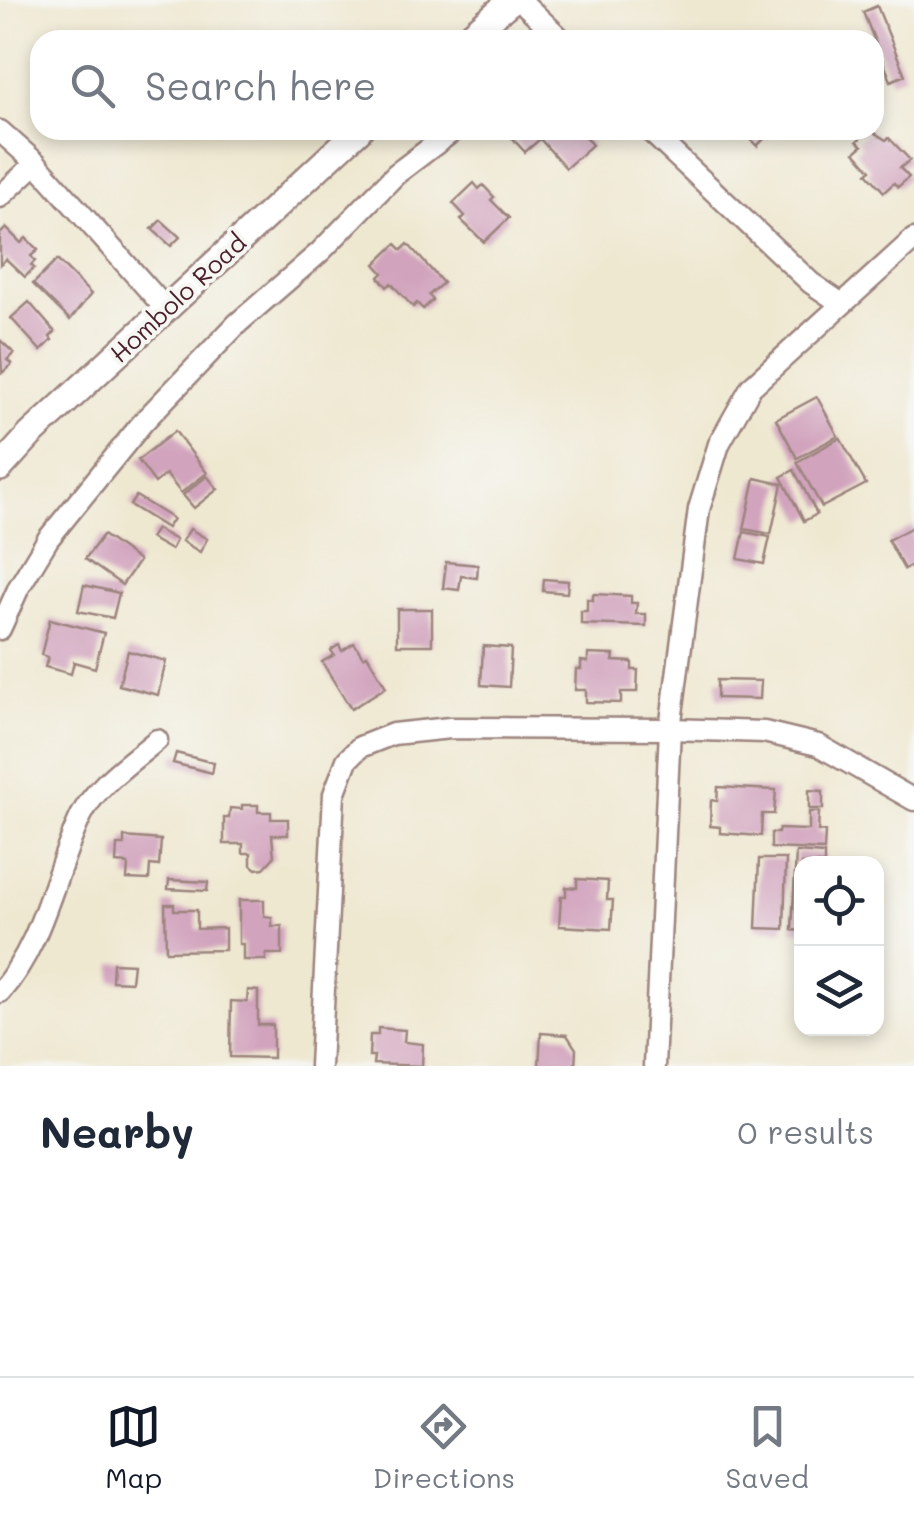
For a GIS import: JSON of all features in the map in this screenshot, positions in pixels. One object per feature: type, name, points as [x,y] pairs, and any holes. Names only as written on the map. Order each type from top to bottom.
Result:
[{"type":"street","points":[[478,30],[516,0],[549,30]]},
{"type":"street","points":[[0,131],[36,163],[166,309]]},
{"type":"street","name":"Hombolo Road","points":[[0,468],[348,140]]},
{"type":"street","points":[[0,629],[19,586],[48,539],[144,421],[238,324],[320,252],[396,174],[441,140]]},
{"type":"street","points":[[661,140],[811,282],[842,304]]},
{"type":"street","points":[[0,198],[36,163]]},
{"type":"street","points":[[654,1066],[670,728],[699,509],[719,444],[752,387],[914,239]]},
{"type":"street","points":[[320,1066],[334,794],[339,774],[360,746],[393,734],[450,728],[764,732],[818,745],[914,800]]},
{"type":"street","points":[[0,992],[34,940],[82,815],[98,790],[157,740]]},
{"type":"building","points":[[877,6],[905,75],[891,81],[884,64],[884,30],[870,30],[863,12]]},
{"type":"building","points":[[889,138],[910,160],[900,168],[909,177],[884,192],[855,152],[862,146],[857,141]]},
{"type":"building","points":[[514,140],[539,140],[525,152]]},
{"type":"building","points":[[541,140],[588,140],[592,145],[566,168]]},
{"type":"building","points":[[474,183],[479,189],[483,185],[509,218],[484,242],[461,220],[465,216],[453,203]]},
{"type":"building","points":[[161,220],[180,237],[171,246],[152,229]]},
{"type":"building","points":[[6,228],[21,243],[26,238],[38,250],[31,256],[34,268],[25,277],[6,259],[0,265],[0,234]]},
{"type":"building","points":[[396,244],[402,250],[408,244],[443,283],[429,295],[433,300],[423,309],[417,303],[413,307],[391,283],[387,287],[379,277],[383,273],[375,264]]},
{"type":"building","points":[[57,260],[91,294],[70,320],[33,284]]},
{"type":"building","points":[[29,302],[55,332],[41,351],[11,318]]},
{"type":"building","points":[[0,340],[14,353],[7,360],[12,364],[2,373]]},
{"type":"building","points":[[817,397],[838,436],[797,458],[776,419]]},
{"type":"building","points":[[175,431],[207,473],[181,493],[166,474],[155,483],[138,460]]},
{"type":"building","points":[[840,438],[866,484],[822,507],[797,462]]},
{"type":"building","points":[[794,470],[817,514],[804,521],[781,477]]},
{"type":"building","points":[[207,476],[218,489],[194,508],[183,495]]},
{"type":"building","points":[[755,478],[782,484],[771,534],[744,529]]},
{"type":"building","points":[[136,496],[173,519],[167,528],[130,505]]},
{"type":"building","points":[[914,526],[914,564],[904,569],[888,540]]},
{"type":"building","points":[[156,529],[176,540],[171,550],[150,538]]},
{"type":"building","points":[[190,529],[207,539],[200,552],[182,541]]},
{"type":"building","points":[[744,532],[770,537],[764,564],[738,559]]},
{"type":"building","points":[[103,535],[139,561],[122,585],[85,559]]},
{"type":"building","points":[[446,562],[478,565],[477,578],[461,576],[459,590],[443,588]]},
{"type":"building","points":[[544,579],[568,581],[567,593],[543,591]]},
{"type":"building","points":[[84,585],[119,593],[113,618],[78,611]]},
{"type":"building","points":[[593,594],[631,596],[631,603],[637,603],[636,614],[646,614],[646,626],[581,624],[581,611],[587,611],[587,599],[593,600]]},
{"type":"building","points":[[397,609],[432,609],[432,645],[397,645]]},
{"type":"building","points":[[50,619],[104,633],[95,668],[74,662],[71,674],[45,667],[48,657],[41,655]]},
{"type":"building","points":[[354,643],[363,657],[367,655],[386,687],[351,709],[322,662],[334,655],[331,650],[339,645],[342,651]]},
{"type":"building","points":[[483,646],[511,648],[509,687],[481,685]]},
{"type":"building","points":[[128,651],[166,661],[158,695],[119,685]]},
{"type":"building","points":[[588,654],[614,655],[613,661],[632,662],[632,670],[638,670],[637,692],[621,692],[621,703],[586,702],[586,690],[575,690],[576,669],[581,669],[581,661],[588,662]]},
{"type":"building","points":[[717,680],[761,681],[760,699],[717,698]]},
{"type":"building","points":[[176,753],[214,763],[212,773],[173,763]]},
{"type":"building","points":[[718,787],[776,790],[774,814],[762,814],[761,836],[720,833],[720,827],[710,826],[711,800],[717,801]]},
{"type":"building","points":[[809,790],[823,791],[823,809],[809,809]]},
{"type":"building","points":[[242,805],[258,805],[258,812],[271,812],[271,819],[288,819],[288,835],[272,835],[274,857],[264,868],[251,865],[251,853],[243,853],[243,844],[224,844],[224,818],[229,818],[230,808],[242,809]]},
{"type":"building","points":[[809,812],[819,812],[818,831],[825,832],[824,850],[771,848],[771,833],[778,833],[779,829],[809,830]]},
{"type":"building","points":[[124,837],[161,840],[159,866],[150,865],[149,880],[127,879],[128,864],[116,863],[117,845],[124,845]]},
{"type":"building","points":[[796,852],[824,854],[824,856],[796,856]]},
{"type":"building","points":[[759,859],[786,859],[784,929],[756,928]]},
{"type":"building","points":[[577,879],[608,881],[607,900],[613,900],[611,929],[559,926],[561,896],[566,896],[566,887],[577,888]]},
{"type":"building","points":[[169,880],[208,882],[207,891],[168,889]]},
{"type":"building","points":[[239,900],[264,900],[264,916],[272,917],[272,926],[282,926],[282,954],[266,954],[266,960],[243,960]]},
{"type":"building","points":[[165,904],[174,904],[174,910],[197,910],[197,929],[225,928],[225,950],[166,951]]},
{"type":"building","points":[[113,963],[133,964],[131,982],[112,981]]},
{"type":"building","points":[[248,990],[258,991],[258,1025],[273,1025],[273,1058],[230,1057],[231,1001],[247,1002]]},
{"type":"building","points":[[378,1028],[405,1030],[404,1042],[423,1044],[422,1066],[373,1064],[374,1056],[369,1056],[370,1035],[378,1035]]},
{"type":"building","points":[[541,1033],[567,1035],[576,1049],[575,1066],[539,1066]]}]
